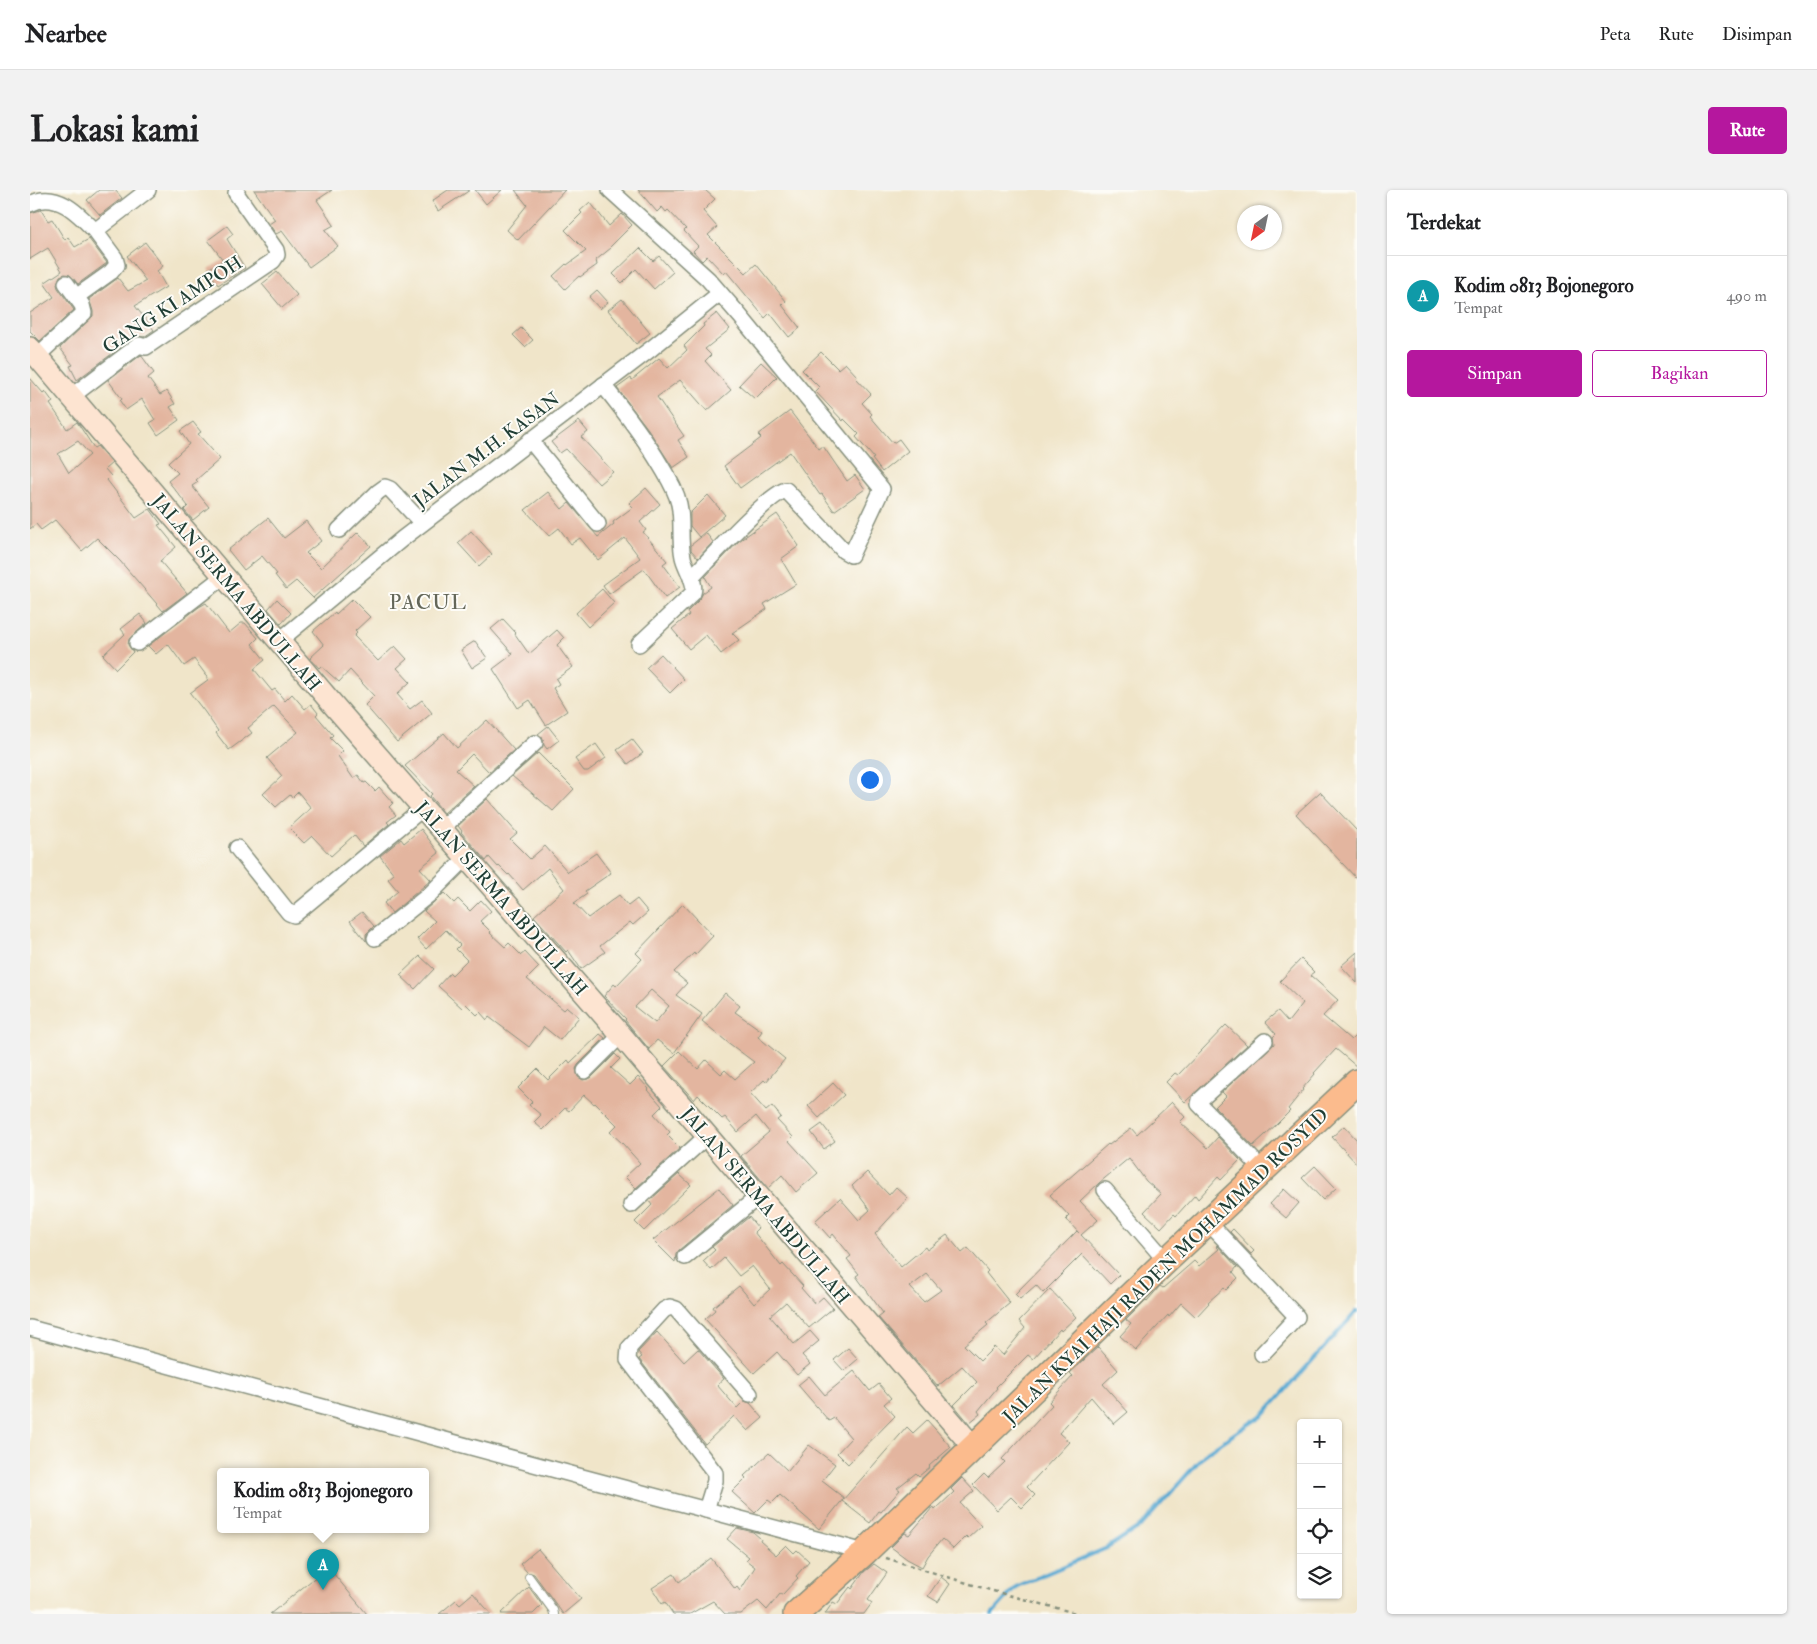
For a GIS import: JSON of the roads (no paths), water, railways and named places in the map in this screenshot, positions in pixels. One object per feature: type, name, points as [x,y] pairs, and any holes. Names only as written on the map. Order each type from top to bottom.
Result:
[{"type":"main road","name":"JALAN SERMA ABDULLAH","points":[[33,352],[279,641],[621,1035],[974,1448]]},
{"type":"main road","name":"JALAN KYAI HAJI RADEN MOHAMMAD ROSYID","points":[[796,1614],[865,1552],[1166,1261],[1357,1082]]},
{"type":"street","points":[[95,232],[148,190]]},
{"type":"street","name":"GANG KI AMPOH","points":[[72,396],[139,345],[146,347],[170,332],[273,261],[277,255],[276,250],[236,193],[237,190]]},
{"type":"street","points":[[610,190],[695,266],[720,293],[882,489],[851,554],[844,551],[786,490],[765,504],[691,578]]},
{"type":"street","points":[[30,204],[42,198],[64,203],[80,214],[115,258],[117,265],[111,272],[76,296]]},
{"type":"street","points":[[33,352],[84,313],[84,308],[66,283]]},
{"type":"street","name":"JALAN M.H. KASAN","points":[[279,641],[422,523],[720,293]]},
{"type":"street","points":[[603,384],[644,438],[672,484],[679,502],[682,520],[680,543],[684,561],[694,588],[692,593],[639,644]]},
{"type":"street","points":[[530,440],[598,524]]},
{"type":"street","points":[[339,530],[381,489],[386,487],[422,523]]},
{"type":"street","points":[[136,643],[224,576]]},
{"type":"street","points":[[441,829],[535,743]]},
{"type":"street","points":[[237,848],[289,913],[294,915],[423,808]]},
{"type":"street","points":[[375,938],[430,894],[466,858]]},
{"type":"street","points":[[585,1071],[621,1035]]},
{"type":"street","points":[[1263,1170],[1199,1104],[1200,1100],[1265,1041]]},
{"type":"street","points":[[631,1205],[707,1136]]},
{"type":"street","points":[[1105,1190],[1166,1261]]},
{"type":"street","points":[[685,1257],[759,1196]]},
{"type":"street","points":[[1208,1222],[1297,1317],[1262,1354]]},
{"type":"street","points":[[706,1510],[715,1480],[714,1469],[628,1360],[629,1348],[664,1310],[670,1307],[676,1309],[750,1394]]},
{"type":"street","points":[[30,1328],[865,1552]]},
{"type":"lane","points":[[529,1577],[554,1614]]},
{"type":"waterway","points":[[992,1614],[1017,1586],[1107,1548],[1142,1525],[1207,1452],[1264,1414],[1357,1311]]},
{"type":"place","name":"Kodim 0813 Bojonegoro","points":[[323,1590]]},
{"type":"district","name":"PACUL","points":[[428,602]]}]
